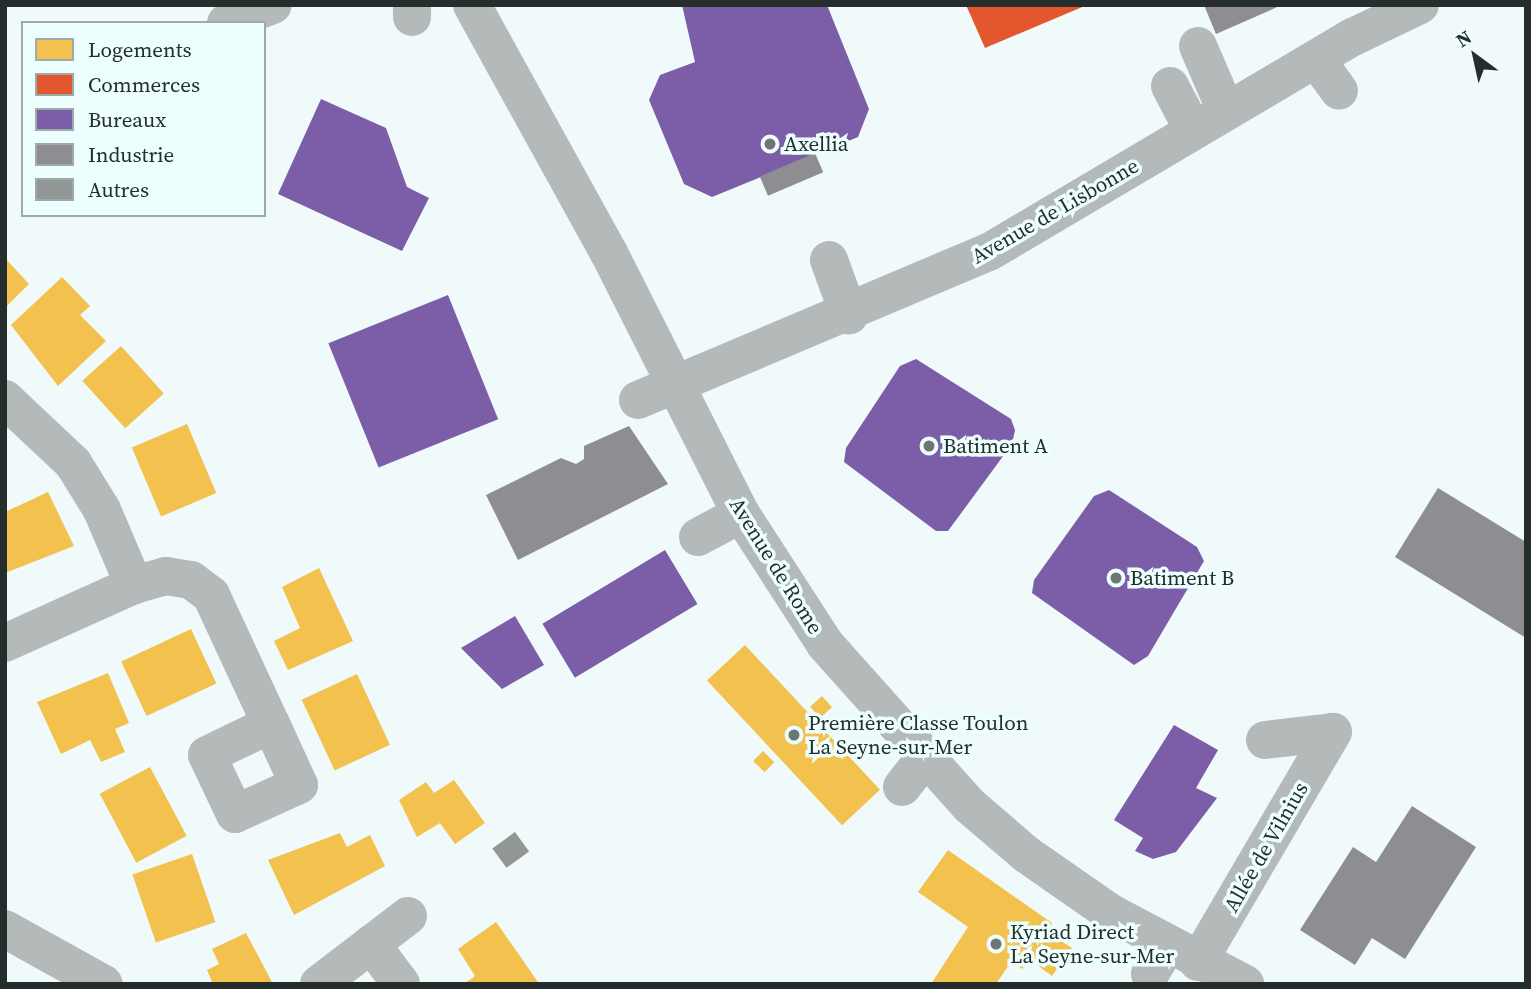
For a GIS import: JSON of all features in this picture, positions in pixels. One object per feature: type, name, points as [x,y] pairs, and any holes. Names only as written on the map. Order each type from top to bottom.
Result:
[{"type":"street","points":[[231,21],[273,5]]},
{"type":"street","name":"Avenue de Rome","points":[[472,5],[741,514],[825,643],[897,712],[914,773],[1026,853],[1103,924],[1172,961],[1245,984]]},
{"type":"street","name":"Avenue de Lisbonne","points":[[638,400],[674,383],[849,315],[989,252],[1316,59],[1420,5]]},
{"type":"street","points":[[1198,46],[1226,111]]},
{"type":"street","points":[[1316,59],[1339,90]]},
{"type":"street","points":[[1170,86],[1194,130]]},
{"type":"street","points":[[829,260],[849,315]]},
{"type":"street","points":[[5,399],[73,463],[102,510],[134,585]]},
{"type":"street","points":[[698,537],[741,514]]},
{"type":"street","points":[[5,643],[134,585],[166,576],[191,580],[211,595],[271,724]]},
{"type":"street","name":"Allée de Vilnius","points":[[1172,961],[1333,732],[1265,740]]},
{"type":"street","points":[[319,984],[408,916]]},
{"type":"street","points":[[5,929],[104,984]]},
{"type":"street","points":[[371,944],[401,984]]},
{"type":"building: Logements","points":[[5,258],[29,284],[5,308]]},
{"type":"building: Logements","points":[[62,277],[90,306],[80,315],[106,341],[58,386],[11,325]]},
{"type":"building: Logements","points":[[121,346],[164,394],[125,428],[82,381]]},
{"type":"building: Logements","points":[[187,424],[216,493],[161,516],[132,447]]},
{"type":"building: Logements","points":[[48,492],[74,546],[5,573],[5,512]]},
{"type":"building: Logements","points":[[319,568],[353,641],[288,670],[274,641],[300,628],[282,587]]},
{"type":"building: Logements","points":[[191,629],[216,683],[147,716],[121,662]]},
{"type":"building: Logements","name":"Première Classe Toulon La Seyne-sur-Mer","points":[[745,645],[880,790],[842,825],[707,680]]},
{"type":"building: Logements","points":[[108,673],[129,723],[115,729],[125,752],[101,762],[90,740],[61,754],[37,702]]},
{"type":"building: Logements","points":[[357,674],[390,745],[335,770],[302,700]]},
{"type":"building: Logements","name":"Première Classe Toulon La Seyne-sur-Mer","points":[[822,696],[832,707],[820,718],[810,707]]},
{"type":"building: Logements","name":"Première Classe Toulon La Seyne-sur-Mer","points":[[763,751],[774,762],[764,772],[753,761]]},
{"type":"building: Logements","points":[[150,767],[187,836],[136,863],[100,794]]},
{"type":"building: Logements","points":[[454,780],[485,823],[455,844],[440,823],[417,837],[399,800],[426,782],[434,793]]},
{"type":"building: Logements","points":[[340,833],[347,847],[370,835],[385,866],[294,915],[268,860]]},
{"type":"building: Logements","points":[[948,850],[1052,923],[1047,932],[1072,948],[1052,976],[1029,959],[1022,969],[1011,962],[996,984],[931,984],[968,927],[918,892]]},
{"type":"building: Logements","points":[[192,854],[215,922],[156,943],[132,875]]},
{"type":"building: Logements","points":[[496,922],[539,984],[464,984],[475,976],[458,949]]},
{"type":"building: Logements","points":[[246,933],[273,984],[213,984],[207,970],[219,964],[212,949]]},
{"type":"building: Commerces","points":[[966,5],[1087,5],[985,48]]},
{"type":"building: Bureaux","points":[[682,5],[827,5],[869,109],[858,137],[712,197],[684,184],[649,100],[660,75],[695,62]]},
{"type":"building: Bureaux","points":[[321,99],[386,128],[407,187],[429,198],[402,251],[278,194]]},
{"type":"building: Bureaux","points":[[448,295],[498,419],[379,468],[328,343]]},
{"type":"building: Bureaux","name":"Batiment A","points":[[916,359],[1011,419],[1015,430],[1012,444],[948,531],[936,531],[844,462],[846,448],[900,366]]},
{"type":"building: Bureaux","name":"Batiment B","points":[[1109,490],[1197,547],[1204,561],[1148,656],[1134,665],[1032,593],[1034,580],[1094,496]]},
{"type":"building: Bureaux","points":[[665,550],[697,604],[575,678],[542,624]]},
{"type":"building: Bureaux","points":[[515,616],[544,665],[502,689],[461,648]]},
{"type":"building: Bureaux","points":[[1174,725],[1218,750],[1196,788],[1217,798],[1176,852],[1153,859],[1135,851],[1143,838],[1114,820]]},
{"type":"building: Industrie","points":[[1204,5],[1282,5],[1216,34]]},
{"type":"building: Industrie","points":[[815,153],[823,172],[768,196],[760,176]]},
{"type":"building: Industrie","points":[[629,426],[668,484],[518,560],[486,495],[561,458],[576,464],[584,459],[584,446]]},
{"type":"building: Industrie","points":[[1438,488],[1526,542],[1526,638],[1395,557]]},
{"type":"building: Industrie","points":[[1412,806],[1476,847],[1405,959],[1372,938],[1355,965],[1300,930],[1353,847],[1376,862]]},
{"type":"building: Autres","points":[[515,832],[529,851],[506,868],[492,848]]},
{"type":"place","name":"Axellia","points":[[770,144]]},
{"type":"place","name":"Batiment A","points":[[929,446]]},
{"type":"place","name":"Batiment B","points":[[1116,578]]},
{"type":"place","name":"Première Classe Toulon La Seyne-sur-Mer","points":[[794,735]]},
{"type":"place","name":"Kyriad Direct La Seyne-sur-Mer","points":[[996,944]]}]
